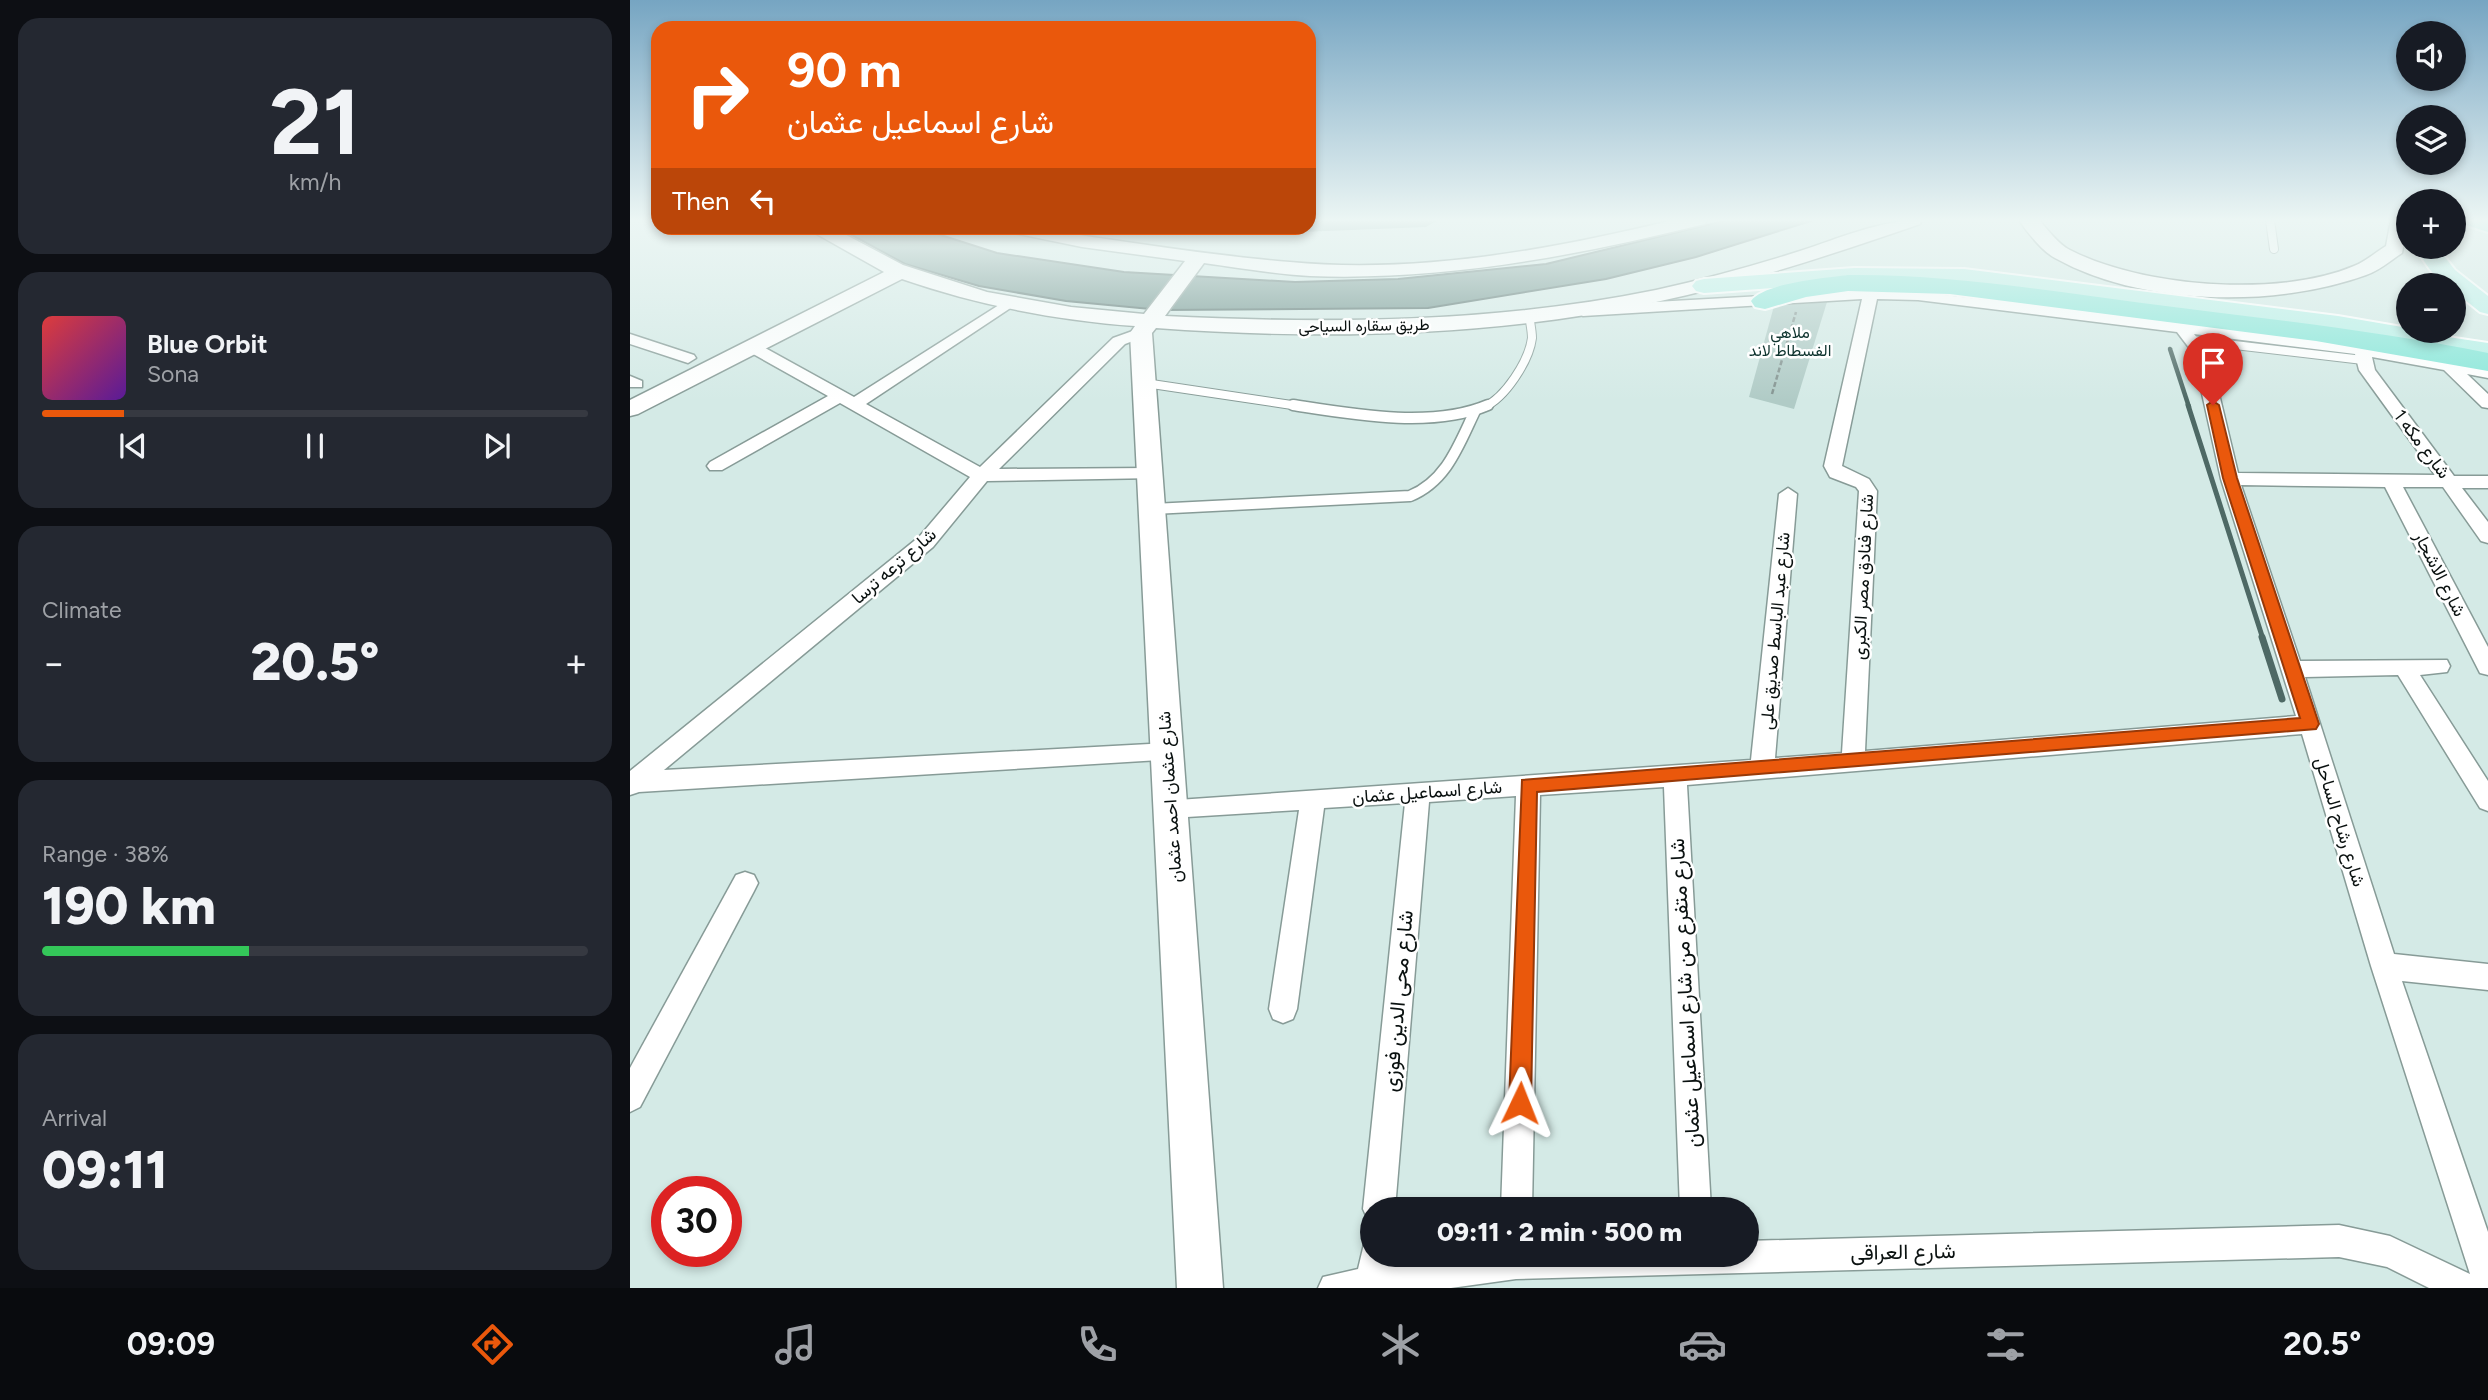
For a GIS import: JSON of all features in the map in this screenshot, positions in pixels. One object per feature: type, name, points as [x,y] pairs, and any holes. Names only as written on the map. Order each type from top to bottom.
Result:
[{"type":"highway","points":[[1765,301],[1802,288],[1830,284],[1949,287],[2353,337],[2488,362]]},
{"type":"main road","points":[[632,384],[844,280]]},
{"type":"main road","points":[[630,410],[883,280]]},
{"type":"main road","name":"طريق سقاره السياحى","points":[[932,280],[1010,303],[1149,322],[1355,328],[1564,312],[1725,280]]},
{"type":"main road","points":[[1149,322],[1181,280]]},
{"type":"main road","points":[[1704,286],[1785,280]]},
{"type":"main road","points":[[1997,280],[2338,323],[2488,350]]},
{"type":"main road","points":[[2136,280],[2169,287],[2234,292],[2309,284],[2321,280]]},
{"type":"main road","points":[[2453,280],[2488,307]]},
{"type":"main road","name":"شارع عثمان احمد عثمان","points":[[1149,322],[1145,383],[1200,1288]]},
{"type":"street","points":[[1564,312],[1647,310],[1871,294],[1942,298],[2186,334],[2448,365],[2488,373]]},
{"type":"street","name":"شارع فنادق مصر الكبرى","points":[[1853,761],[1868,488],[1864,483],[1836,473],[1833,466],[1871,294]]},
{"type":"street","points":[[716,466],[850,399],[1010,303]]},
{"type":"street","name":"شارع ترعه ترسا","points":[[632,783],[926,542],[981,475],[1119,341],[1149,322]]},
{"type":"street","name":"شارع رشاح الساحل","points":[[2186,334],[2201,352],[2230,478],[2310,724],[2384,966],[2488,1280]]},
{"type":"street","points":[[630,339],[688,358]]},
{"type":"street","points":[[752,347],[850,399],[912,439],[981,475],[1150,474]]},
{"type":"street","name":"شارع مكه 1","points":[[2362,355],[2488,536]]},
{"type":"street","points":[[2448,365],[2488,403]]},
{"type":"street","points":[[2230,478],[2488,482]]},
{"type":"street","name":"شارع الاشجار","points":[[2392,481],[2488,667]]},
{"type":"street","name":"شارع عبد الباسط صديق على","points":[[1762,769],[1788,494]]},
{"type":"street","points":[[2292,669],[2439,666]]},
{"type":"street","points":[[2404,667],[2488,800]]},
{"type":"street","name":"شارع اسماعيل عثمان","points":[[1171,808],[1675,776],[2310,724]]},
{"type":"street","points":[[632,783],[1168,752]]},
{"type":"street","name":"شارع متفرع من شارع اسماعيل عثمان","points":[[1675,776],[1695,1197]]},
{"type":"street","points":[[1517,1197],[1528,785]]},
{"type":"street","name":"شارع محى الدين فوزى","points":[[1380,1197],[1418,792]]},
{"type":"street","points":[[1283,1009],[1313,799]]},
{"type":"street","points":[[630,1097],[746,883]]},
{"type":"street","points":[[2384,966],[2488,977]]},
{"type":"street","name":"شارع العراقى","points":[[1759,1255],[2339,1241],[2390,1252],[2464,1288]]},
{"type":"street","name":"شارع العراقى","points":[[1335,1288],[1374,1268]]},
{"type":"lane","points":[[1145,383],[1364,416],[1419,416],[1475,411],[1496,402],[1526,358],[1532,337],[1529,315]]},
{"type":"lane","points":[[1152,509],[1410,496],[1424,492],[1440,476],[1475,411]]},
{"type":"path","points":[[1772,394],[1784,343],[1803,297]]},
{"type":"green space","name":"ملاهي الفسطاط لاند","points":[[1827,302],[1794,409],[1749,397],[1774,306]]},
{"type":"shaded area","points":[[959,280],[1263,280],[1599,280],[1428,308],[1161,310],[1066,301]]},
{"type":"waterway","points":[[2170,349],[2189,407]]},
{"type":"waterway","points":[[2188,405],[2263,639]]},
{"type":"waterway","points":[[2262,637],[2282,699]]},
{"type":"route","points":[[1520,1103],[1528,785],[1675,776],[2310,724],[2230,478],[2213,405]]}]
